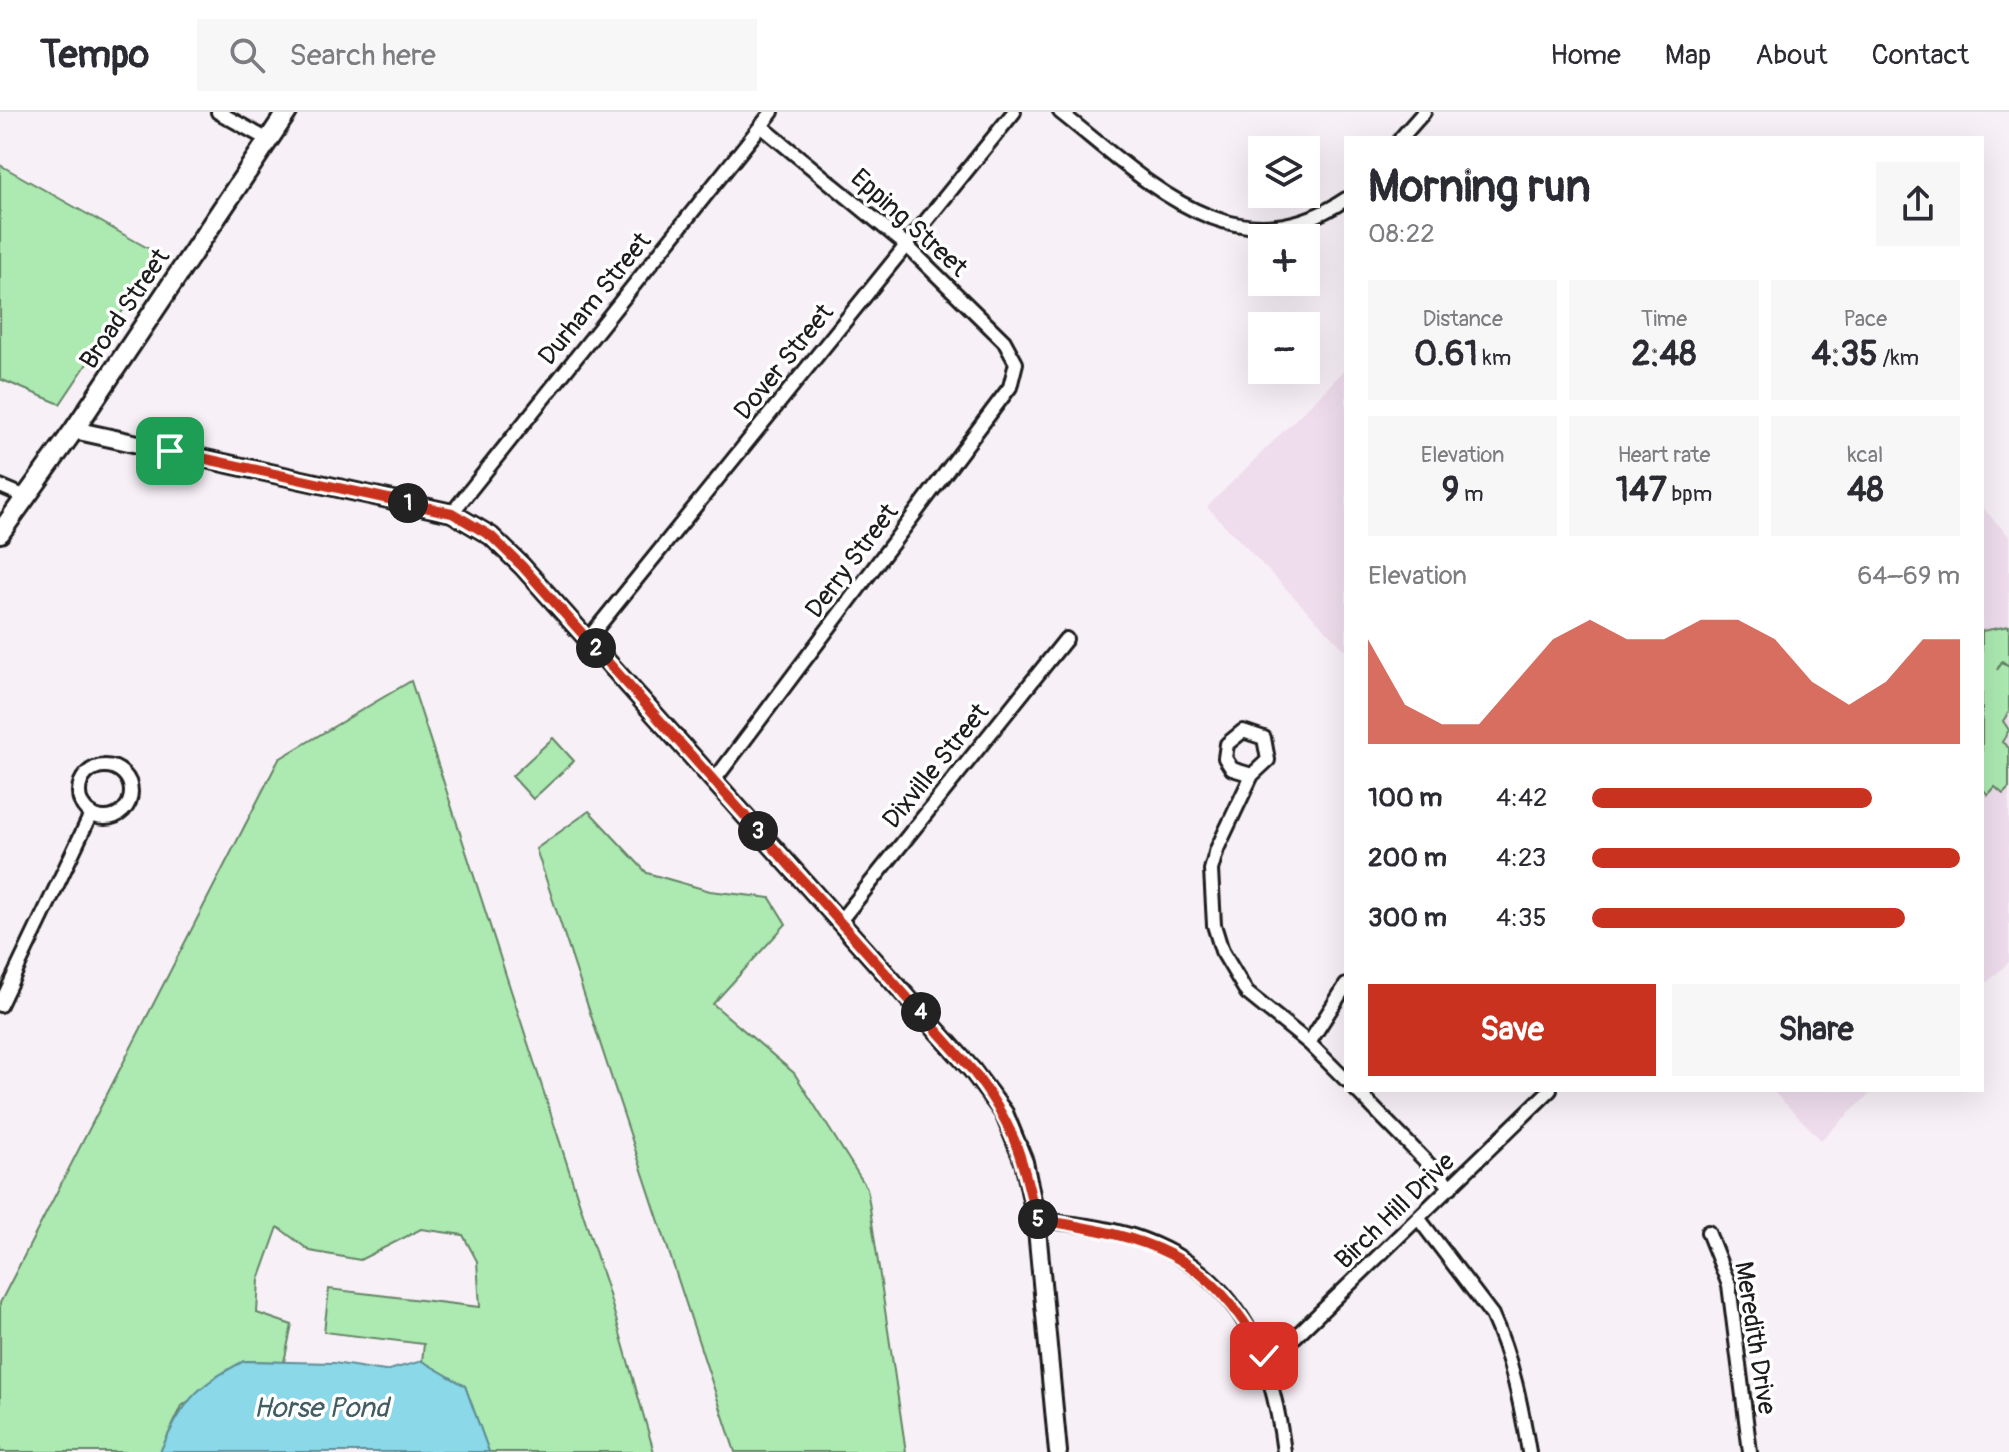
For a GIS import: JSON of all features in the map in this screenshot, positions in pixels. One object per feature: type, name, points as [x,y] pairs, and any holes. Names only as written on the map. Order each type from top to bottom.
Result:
[{"type":"main road","name":"Broad Street","points":[[0,533],[74,430],[287,112]]},
{"type":"street","points":[[218,112],[270,141]]},
{"type":"street","name":"Durham Street","points":[[452,513],[772,112]]},
{"type":"street","name":"Dover Street","points":[[588,639],[1014,112]]},
{"type":"street","points":[[1060,112],[1164,195],[1212,220],[1268,227],[1309,218],[1344,200]]},
{"type":"street","points":[[1403,136],[1424,112]]},
{"type":"street","name":"Epping Street","points":[[761,126],[906,245],[1004,341],[1016,363]]},
{"type":"street","name":"Derry Street","points":[[713,782],[1010,387],[1016,363]]},
{"type":"street","points":[[74,430],[452,513],[491,536],[588,639],[840,921],[972,1070],[1004,1113],[1024,1162],[1036,1219],[1058,1452]]},
{"type":"street","points":[[0,486],[26,497]]},
{"type":"street","name":"Dixville Street","points":[[840,921],[1066,639]]},
{"type":"street","points":[[100,766],[117,769],[129,781],[127,805],[107,818],[91,814],[80,800],[80,783],[85,775],[100,766]]},
{"type":"street","points":[[1252,775],[1217,849],[1211,870],[1214,925],[1222,951],[1247,993],[1309,1043],[1344,1078]]},
{"type":"street","points":[[0,1005],[4,985],[91,814]]},
{"type":"street","points":[[1309,1043],[1344,988]]},
{"type":"street","points":[[1358,1092],[1451,1187]]},
{"type":"street","name":"Birch Hill Drive","points":[[1264,1356],[1296,1336],[1548,1092]]},
{"type":"street","points":[[1036,1219],[1130,1236],[1189,1264],[1237,1309],[1264,1356],[1274,1387],[1284,1452]]},
{"type":"street","points":[[1419,1219],[1492,1315],[1511,1363],[1529,1452]]},
{"type":"street","name":"Meredith Drive","points":[[1708,1232],[1729,1285],[1750,1452]]},
{"type":"shaded area","points":[[1344,371],[1344,649],[1207,507]]},
{"type":"shaded area","points":[[1984,509],[2009,536],[2009,962],[1984,985]]},
{"type":"shaded area","points":[[1774,1092],[1872,1092],[1821,1140]]},
{"type":"green space","points":[[0,165],[160,255],[60,404],[0,379]]},
{"type":"green space","points":[[2009,626],[2009,666],[2002,661],[1997,670],[2002,663],[2009,667],[2009,712],[2003,721],[2009,730],[2002,742],[2009,748],[2009,788],[2003,794],[1995,787],[1988,795],[1984,790],[1984,631]]},
{"type":"green space","points":[[411,681],[608,1291],[654,1452],[489,1452],[465,1386],[422,1361],[424,1344],[324,1332],[329,1289],[480,1307],[477,1261],[463,1235],[421,1229],[360,1260],[310,1251],[278,1227],[259,1280],[257,1313],[292,1325],[284,1362],[244,1361],[182,1406],[160,1452],[0,1452],[0,1303],[279,759]]},
{"type":"green space","points":[[553,738],[574,761],[533,799],[512,776]]},
{"type":"green space","points":[[589,811],[647,873],[710,891],[770,898],[786,924],[713,1004],[794,1073],[867,1188],[906,1452],[735,1452],[536,849]]},
{"type":"water","name":"Horse Pond","points":[[244,1361],[334,1363],[385,1371],[422,1361],[465,1386],[489,1452],[160,1452],[176,1420],[201,1388]]},
{"type":"route","points":[[170,451],[452,513],[491,536],[588,639],[990,1092],[1017,1140],[1036,1219],[1114,1231],[1145,1240],[1189,1264],[1237,1309],[1264,1356]]}]
